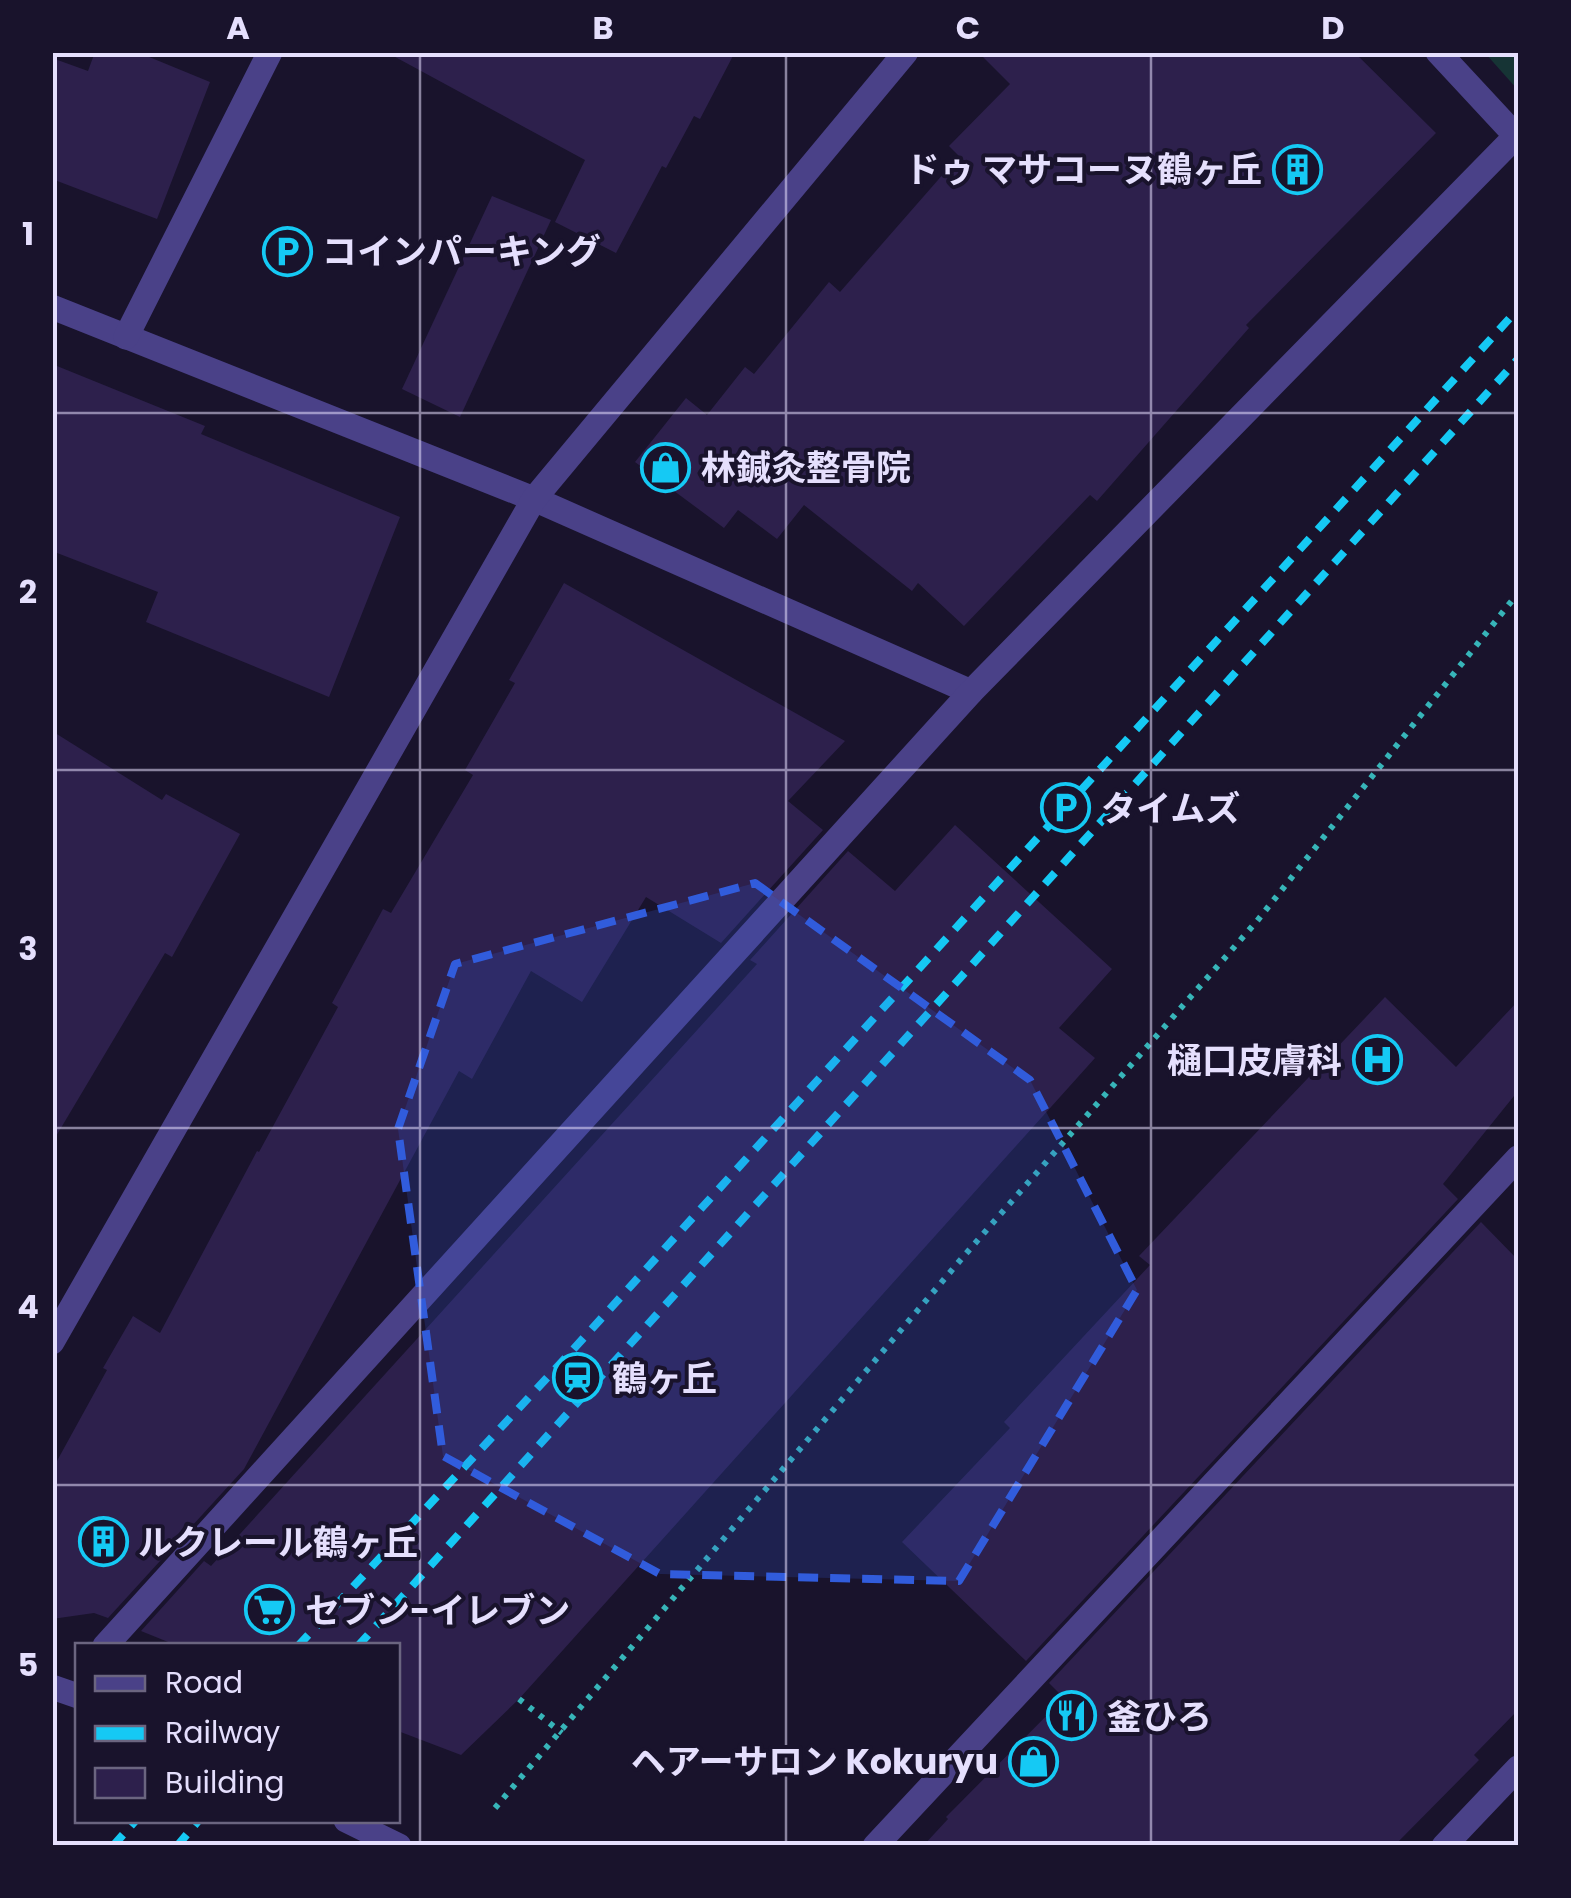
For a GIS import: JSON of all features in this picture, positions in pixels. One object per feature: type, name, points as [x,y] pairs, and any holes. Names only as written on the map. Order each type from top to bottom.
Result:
[{"type":"street","points":[[126,336],[270,52]]},
{"type":"street","points":[[52,1342],[534,499],[906,52]]},
{"type":"street","points":[[108,1643],[971,692],[1516,136],[1438,52]]},
{"type":"street","points":[[52,307],[534,499],[971,692]]},
{"type":"street","points":[[875,1846],[1518,1158]]},
{"type":"street","points":[[1444,1846],[1518,1768]]},
{"type":"street","points":[[352,1823],[399,1846]]},
{"type":"path","points":[[495,1808],[963,1257],[1257,922],[1518,593]]},
{"type":"path","points":[[519,1699],[562,1733]]},
{"type":"highlighted area","points":[[755,883],[1030,1080],[1137,1290],[959,1581],[660,1574],[443,1456],[398,1129],[455,964]]},
{"type":"green space","points":[[1485,53],[1518,53],[1518,90]]},
{"type":"building","points":[[95,52],[137,52],[210,82],[157,219],[52,179],[52,58],[88,71]]},
{"type":"building","points":[[386,52],[735,52],[700,119],[694,116],[666,168],[662,166],[616,253],[555,222],[585,160]]},
{"type":"building","points":[[978,52],[1354,52],[1436,133],[1246,325],[1249,328],[1097,501],[1090,495],[964,626],[918,583],[912,591],[804,505],[777,539],[738,510],[724,528],[635,462],[686,398],[707,415],[745,367],[754,374],[829,282],[840,292],[959,156],[949,146],[1010,84]]},
{"type":"building","points":[[492,196],[551,220],[460,417],[402,389]]},
{"type":"building","points":[[52,364],[205,426],[201,434],[400,517],[329,697],[146,622],[158,592],[52,551]]},
{"type":"building","points":[[564,583],[845,741],[788,801],[823,830],[721,943],[646,897],[582,1002],[531,971],[472,1079],[459,1071],[244,1469],[108,1618],[94,1613],[52,1619],[52,1470],[133,1316],[160,1333],[338,1007],[332,1003],[383,909],[391,913],[473,775],[465,770],[515,683],[509,680]]},
{"type":"building","points":[[52,731],[162,800],[166,794],[240,834],[172,957],[165,953],[52,1143]]},
{"type":"building","points":[[955,825],[1112,969],[1059,1028],[1095,1058],[519,1699],[461,1755],[400,1732],[400,1643],[171,1643],[141,1631],[204,1561],[211,1566],[757,964],[750,960],[848,851],[895,891]]},
{"type":"building","points":[[1385,997],[1456,1067],[1518,1001],[1518,1091],[1443,1184],[1458,1199],[1026,1661],[902,1542],[1010,1428],[1004,1422],[1150,1265],[1139,1256]]},
{"type":"building","points":[[1481,1222],[1518,1260],[1518,1710],[1474,1755],[1479,1760],[1394,1846],[923,1846],[946,1817],[1064,1698],[1049,1683]]},
{"type":"railway","points":[[301,1643],[559,1365],[1518,309]]},
{"type":"railway","points":[[361,1643],[1518,359]]},
{"type":"railway","points":[[113,1846],[133,1823]]},
{"type":"railway","points":[[177,1846],[196,1823]]},
{"type":"place","name":"ドゥ マサコーヌ鶴ヶ丘","points":[[1297,169]]},
{"type":"place","name":"コインパーキング","points":[[287,251]]},
{"type":"place","name":"林鍼灸整骨院","points":[[666,467]]},
{"type":"place","name":"タイムズ","points":[[1066,808]]},
{"type":"place","name":"樋口皮膚科","points":[[1377,1060]]},
{"type":"place","name":"鶴ヶ丘","points":[[577,1378]]},
{"type":"place","name":"ルクレール鶴ヶ丘","points":[[103,1542]]},
{"type":"place","name":"セブン-イレブン","points":[[270,1610]]},
{"type":"place","name":"釜ひろ","points":[[1072,1716]]},
{"type":"place","name":"ヘアーサロン Kokuryu","points":[[1033,1761]]}]
